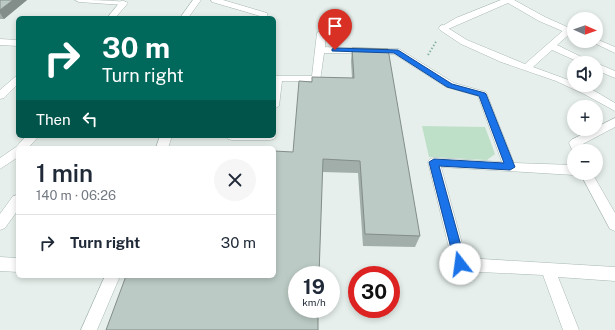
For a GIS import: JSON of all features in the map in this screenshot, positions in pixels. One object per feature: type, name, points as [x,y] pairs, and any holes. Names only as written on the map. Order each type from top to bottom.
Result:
[{"type":"street","points":[[79,0],[124,3],[113,16]]},
{"type":"street","points":[[185,16],[197,0]]},
{"type":"street","points":[[215,0],[264,16]]},
{"type":"street","points":[[567,30],[542,19],[508,0],[443,28],[464,42],[504,60],[588,92],[615,108]]},
{"type":"street","points":[[276,92],[278,78],[317,79],[321,33]]},
{"type":"street","points":[[526,68],[551,46],[567,35]]},
{"type":"street","points":[[0,42],[14,43]]},
{"type":"street","points":[[603,45],[615,50]]},
{"type":"street","points":[[551,46],[574,56]]},
{"type":"street","points":[[320,50],[396,51],[450,85],[482,94],[510,167]]},
{"type":"street","points":[[603,69],[615,75]]},
{"type":"street","points":[[0,96],[16,80]]},
{"type":"street","points":[[575,144],[615,122]]},
{"type":"street","points":[[23,146],[31,138]]},
{"type":"street","points":[[0,164],[16,152]]},
{"type":"street","points":[[567,170],[434,162],[460,264],[615,274]]},
{"type":"street","points":[[590,180],[615,225]]},
{"type":"street","points":[[0,224],[16,203]]},
{"type":"street","points":[[0,264],[16,265]]},
{"type":"street","points":[[548,270],[571,330]]},
{"type":"street","points":[[89,330],[112,278]]},
{"type":"path","points":[[421,67],[443,28]]},
{"type":"green space","points":[[422,126],[485,127],[495,154],[487,160],[429,157]]},
{"type":"building","points":[[0,0],[13,0],[0,10]]},
{"type":"building","points":[[352,48],[388,49],[420,236],[365,234],[360,161],[323,159],[319,266],[288,266],[288,318],[318,318],[318,330],[106,330],[125,278],[276,278],[276,151],[293,152],[299,81],[312,82],[312,77],[354,78]]},
{"type":"route","points":[[335,50],[396,51],[450,85],[482,94],[510,167],[434,162],[460,264]]}]
